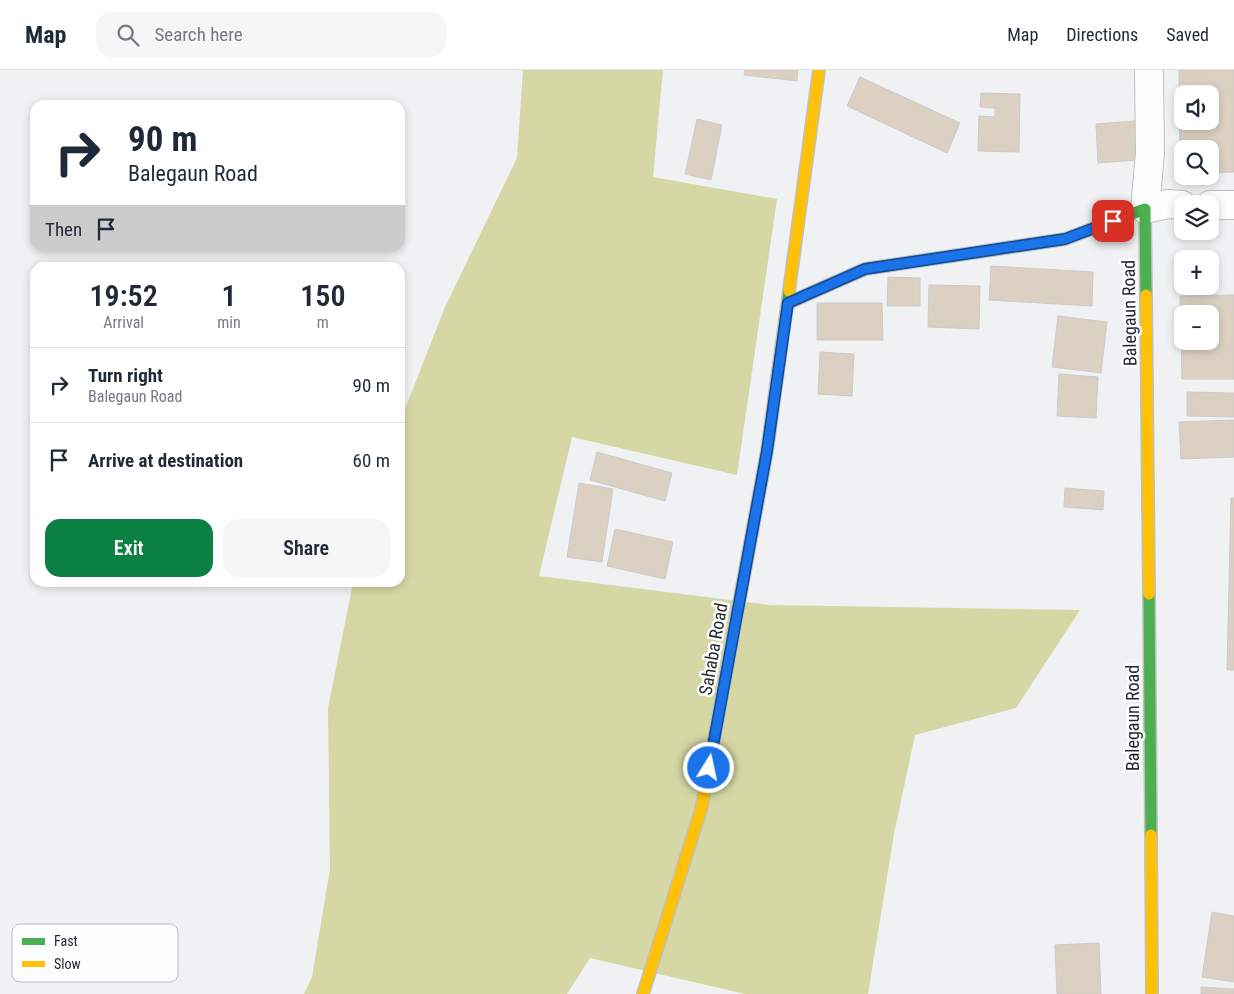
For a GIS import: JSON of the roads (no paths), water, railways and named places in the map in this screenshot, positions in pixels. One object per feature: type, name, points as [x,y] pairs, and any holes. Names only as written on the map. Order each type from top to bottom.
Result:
[{"type":"street","points":[[788,303],[819,70]]},
{"type":"street","points":[[1144,209],[1150,153],[1149,70]]},
{"type":"street","points":[[788,303],[865,269],[1065,239],[1144,209],[1174,204]]},
{"type":"street","points":[[1219,205],[1234,205]]},
{"type":"street","name":"Balegaun Road","points":[[1144,209],[1148,430],[1152,994]]},
{"type":"street","name":"Sahaba Road","points":[[643,994],[702,806],[767,451],[788,303]]}]
